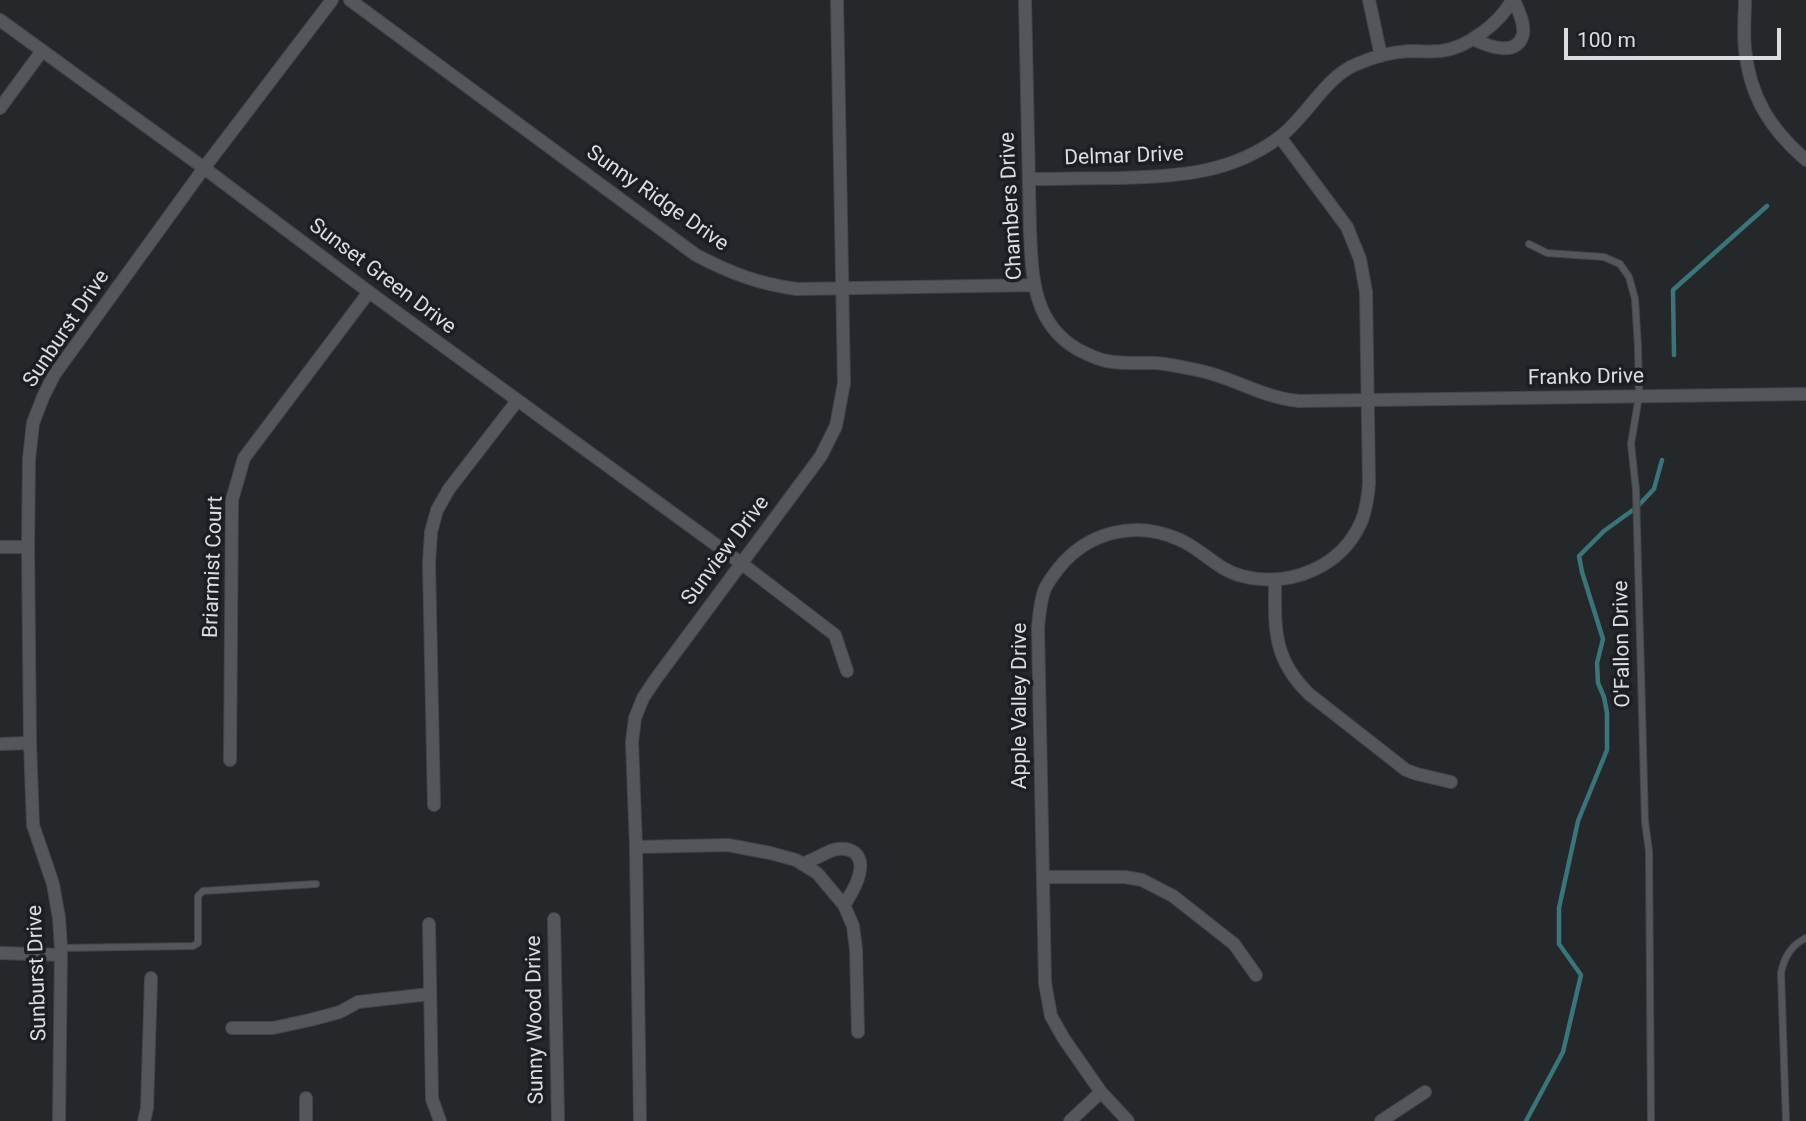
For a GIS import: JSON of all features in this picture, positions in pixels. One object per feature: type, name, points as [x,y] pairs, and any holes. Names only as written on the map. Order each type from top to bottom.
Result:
[{"type":"street","name":"Sunburst Drive","points":[[59,1121],[60,918],[53,884],[33,825],[28,547],[29,459],[33,424],[54,375],[204,168],[332,0]]},
{"type":"street","name":"Sunny Ridge Drive","points":[[350,0],[696,255],[728,271],[775,286],[797,289],[1035,285]]},
{"type":"street","name":"Sunview Drive","points":[[640,1121],[632,742],[635,718],[643,698],[655,680],[821,456],[836,426],[845,383],[837,0]]},
{"type":"street","name":"Chambers Drive","points":[[1025,0],[1030,231],[1035,285],[1038,302],[1046,319],[1057,332],[1072,345],[1103,360],[1157,363],[1192,369],[1281,399],[1366,401]]},
{"type":"street","points":[[1369,0],[1381,56]]},
{"type":"street","name":"Delmar Drive","points":[[1029,179],[1186,175],[1242,160],[1280,137],[1301,117],[1329,83],[1354,65],[1406,51],[1441,51],[1451,48],[1473,39],[1489,27],[1513,0]]},
{"type":"street","name":"Delmar Drive","points":[[1473,39],[1490,47],[1510,48],[1518,43],[1523,33],[1521,19],[1513,0]]},
{"type":"street","points":[[1745,0],[1744,48],[1756,99],[1772,126],[1790,147],[1806,160]]},
{"type":"street","name":"Sunset Green Drive","points":[[0,20],[741,563],[835,635],[847,671]]},
{"type":"street","points":[[0,108],[42,51]]},
{"type":"street","name":"Apple Valley Drive","points":[[1128,1121],[1101,1091],[1051,1016],[1045,983],[1038,628],[1044,592],[1051,579],[1067,558],[1097,538],[1131,529],[1161,533],[1180,539],[1214,563],[1241,576],[1275,580],[1306,574],[1322,566],[1347,544],[1362,520],[1369,484],[1366,292],[1360,259],[1347,227],[1280,137]]},
{"type":"street","name":"Briarmist Court","points":[[230,760],[232,500],[244,458],[369,292]]},
{"type":"street","name":"Franko Drive","points":[[1366,401],[1806,394]]},
{"type":"street","points":[[435,805],[429,563],[431,532],[437,510],[449,489],[517,401]]},
{"type":"street","points":[[0,547],[28,547]]},
{"type":"street","points":[[1275,580],[1278,645],[1285,665],[1295,681],[1406,770],[1451,782]]},
{"type":"street","points":[[0,744],[30,743]]},
{"type":"street","points":[[636,847],[728,845],[796,860],[817,873],[844,905],[853,926],[858,1032]]},
{"type":"street","points":[[802,863],[835,850],[848,849],[857,855],[860,861],[859,875],[855,888],[844,905]]},
{"type":"street","points":[[1043,877],[1125,877],[1142,880],[1173,896],[1234,944],[1256,975]]},
{"type":"street","name":"Sunny Wood Drive","points":[[554,919],[558,1121]]},
{"type":"street","points":[[429,924],[432,1099],[440,1121]]},
{"type":"street","points":[[0,953],[61,951]]},
{"type":"street","points":[[144,1121],[147,1108],[151,978]]},
{"type":"street","points":[[232,1028],[273,1028],[340,1012],[358,1002],[430,994]]},
{"type":"street","points":[[1070,1121],[1101,1091]]},
{"type":"street","points":[[1381,1121],[1425,1092]]},
{"type":"street","points":[[306,1098],[306,1121]]},
{"type":"lane","name":"O'Fallon Drive","points":[[1529,244],[1547,253],[1604,257],[1620,264],[1629,277],[1635,299],[1639,396],[1631,444],[1637,507],[1644,822],[1649,851],[1651,1121]]},
{"type":"lane","points":[[61,951],[193,946],[198,943],[198,896],[203,891],[316,884]]},
{"type":"lane","points":[[1786,1121],[1781,973],[1790,950],[1801,939],[1806,938]]},
{"type":"waterway","points":[[1674,355],[1673,290],[1767,206]]},
{"type":"waterway","points":[[1526,1121],[1563,1052],[1581,975],[1559,944],[1559,908],[1578,821],[1607,750],[1607,713],[1598,683],[1597,663],[1603,639],[1579,556],[1654,489],[1662,460]]}]
